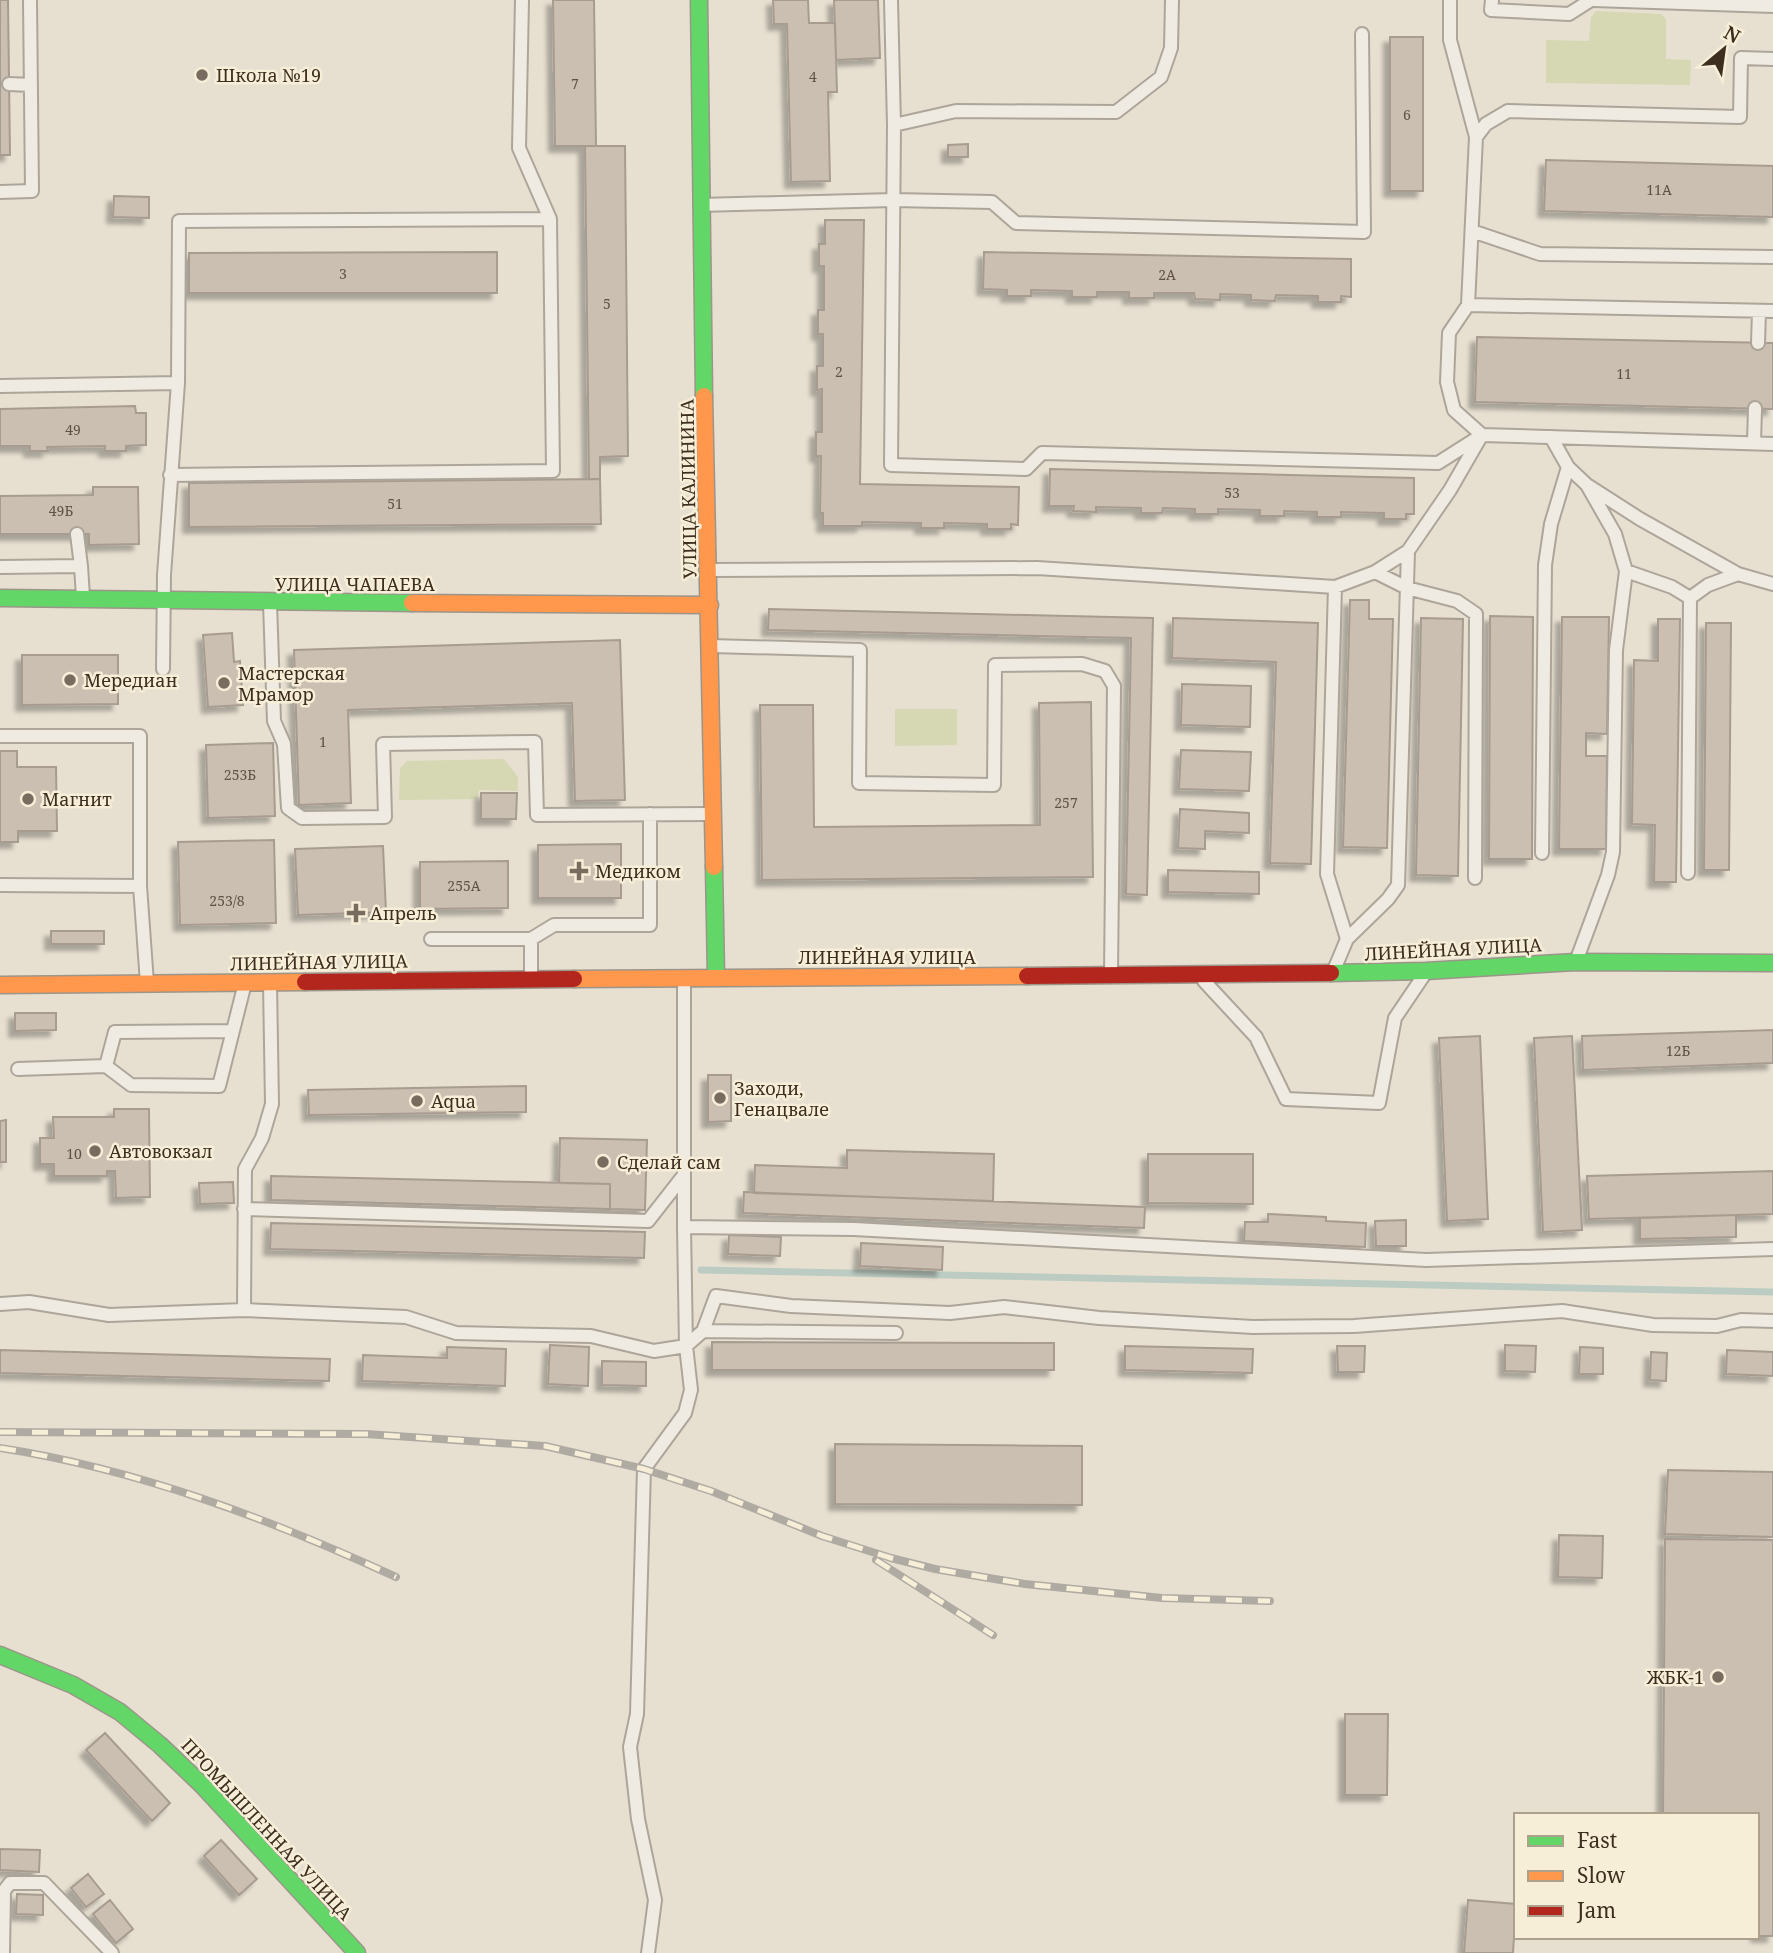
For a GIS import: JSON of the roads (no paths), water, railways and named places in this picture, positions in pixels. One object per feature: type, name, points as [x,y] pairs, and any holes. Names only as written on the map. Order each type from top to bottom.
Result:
[{"type":"main road","name":"УЛИЦА КАЛИНИНА","points":[[699,0],[700,205],[716,977]]},
{"type":"main road","name":"УЛИЦА ЧАПАЕВА","points":[[0,598],[710,605]]},
{"type":"main road","name":"ЛИНЕЙНАЯ УЛИЦА","points":[[0,985],[684,977],[1199,976],[1426,971],[1576,962],[1773,963]]},
{"type":"main road","name":"ПРОМЫШЛЕННАЯ УЛИЦА","points":[[0,1655],[73,1685],[120,1712],[160,1745],[202,1784],[357,1953]]},
{"type":"lane","points":[[0,192],[32,191],[30,0]]},
{"type":"lane","points":[[170,475],[553,471],[550,219],[519,148],[522,0]]},
{"type":"lane","points":[[891,0],[894,125],[891,465],[1026,470],[1042,453],[1438,463],[1482,435],[1773,444]]},
{"type":"lane","points":[[894,125],[956,111],[1116,112],[1161,78],[1171,48],[1172,0]]},
{"type":"lane","points":[[1450,0],[1450,40],[1476,137],[1468,305],[1449,333],[1447,382],[1454,410],[1482,435]]},
{"type":"lane","points":[[1492,0],[1491,10],[1569,14],[1592,0],[1773,6]]},
{"type":"lane","points":[[700,205],[893,200],[992,202],[1016,223],[1364,232],[1362,34]]},
{"type":"lane","points":[[1476,137],[1486,124],[1508,111],[1740,117],[1741,58],[1773,59]]},
{"type":"lane","points":[[9,84],[31,85]]},
{"type":"lane","points":[[163,669],[163,600],[178,383],[179,221],[550,219]]},
{"type":"lane","points":[[1472,231],[1540,254],[1773,257]]},
{"type":"lane","points":[[1468,305],[1773,311]]},
{"type":"lane","points":[[1758,343],[1759,311]]},
{"type":"lane","points":[[0,386],[178,383]]},
{"type":"lane","points":[[1754,443],[1755,408]]},
{"type":"lane","points":[[709,569],[1037,568],[1335,587],[1375,572],[1408,551],[1450,490],[1482,435]]},
{"type":"lane","points":[[1551,437],[1568,467],[1587,485],[1640,519],[1738,574],[1773,584]]},
{"type":"lane","points":[[1542,853],[1545,565],[1551,524],[1568,467]]},
{"type":"lane","points":[[1576,962],[1608,875],[1613,852],[1616,650],[1626,571],[1615,534],[1587,485]]},
{"type":"lane","points":[[77,534],[83,599]]},
{"type":"lane","points":[[1332,973],[1346,939],[1388,899],[1398,885],[1408,551]]},
{"type":"lane","points":[[0,567],[80,566]]},
{"type":"lane","points":[[1626,571],[1672,587],[1690,597]]},
{"type":"lane","points":[[1375,572],[1407,588],[1457,601],[1476,614],[1475,878]]},
{"type":"lane","points":[[1690,597],[1708,585],[1738,574]]},
{"type":"lane","points":[[1335,587],[1327,874],[1346,939]]},
{"type":"lane","points":[[1688,873],[1690,597]]},
{"type":"lane","points":[[270,602],[274,722],[284,744],[288,808],[302,818],[385,817],[383,744],[535,741],[537,815],[714,814]]},
{"type":"lane","points":[[711,646],[860,650],[859,783],[994,785],[995,665],[1082,664],[1105,671],[1114,686],[1111,976]]},
{"type":"lane","points":[[0,736],[140,736],[140,886],[147,984]]},
{"type":"lane","points":[[431,939],[531,939],[554,925],[650,925],[650,814]]},
{"type":"lane","points":[[0,885],[140,886]]},
{"type":"lane","points":[[531,939],[531,979]]},
{"type":"lane","points":[[1199,976],[1256,1037],[1286,1099],[1379,1103],[1395,1018],[1426,971]]},
{"type":"lane","points":[[648,1953],[655,1900],[638,1819],[630,1747],[637,1714],[644,1469],[685,1413],[691,1390],[686,1346],[684,977]]},
{"type":"lane","points":[[244,1310],[246,1169],[262,1138],[272,1104],[270,982]]},
{"type":"lane","points":[[18,1069],[106,1066],[131,1085],[219,1086],[245,983]]},
{"type":"lane","points":[[106,1066],[115,1032],[233,1031]]},
{"type":"lane","points":[[244,1209],[648,1221],[684,1175]]},
{"type":"lane","points":[[684,1227],[854,1229],[1426,1260],[1773,1249]]},
{"type":"lane","points":[[0,1304],[29,1302],[109,1315],[244,1310],[406,1317],[456,1334],[591,1336],[654,1351],[686,1346],[703,1331],[716,1296],[791,1306],[950,1313],[1004,1307],[1099,1318],[1253,1327],[1354,1326],[1562,1311],[1653,1325],[1717,1326],[1741,1320],[1773,1321]]},
{"type":"lane","points":[[703,1331],[896,1333]]},
{"type":"lane","points":[[4,1953],[4,1891],[10,1883],[44,1882],[112,1953]]},
{"type":"waterway","points":[[701,1270],[1773,1292]]},
{"type":"railway","points":[[0,1432],[366,1434],[545,1446],[644,1469],[711,1491],[822,1536],[935,1569],[1025,1584],[1162,1598],[1270,1601]]},
{"type":"railway","points":[[0,1448],[102,1469],[202,1499],[300,1535],[396,1577]]},
{"type":"railway","points":[[876,1560],[993,1635]]},
{"type":"place","name":"Школа №19","points":[[202,75]]},
{"type":"place","name":"Мередиан","points":[[70,680]]},
{"type":"place","name":"Мастерская Мрамор","points":[[224,683]]},
{"type":"place","name":"Магнит","points":[[28,799]]},
{"type":"place","name":"Медиком","points":[[579,871]]},
{"type":"place","name":"Апрель","points":[[356,913]]},
{"type":"place","name":"Заходи, Генацвале","points":[[720,1098]]},
{"type":"place","name":"Aqua","points":[[417,1101]]},
{"type":"place","name":"Автовокзал","points":[[95,1151]]},
{"type":"place","name":"Сделай сам","points":[[603,1162]]},
{"type":"place","name":"ЖБК-1","points":[[1718,1677]]}]
